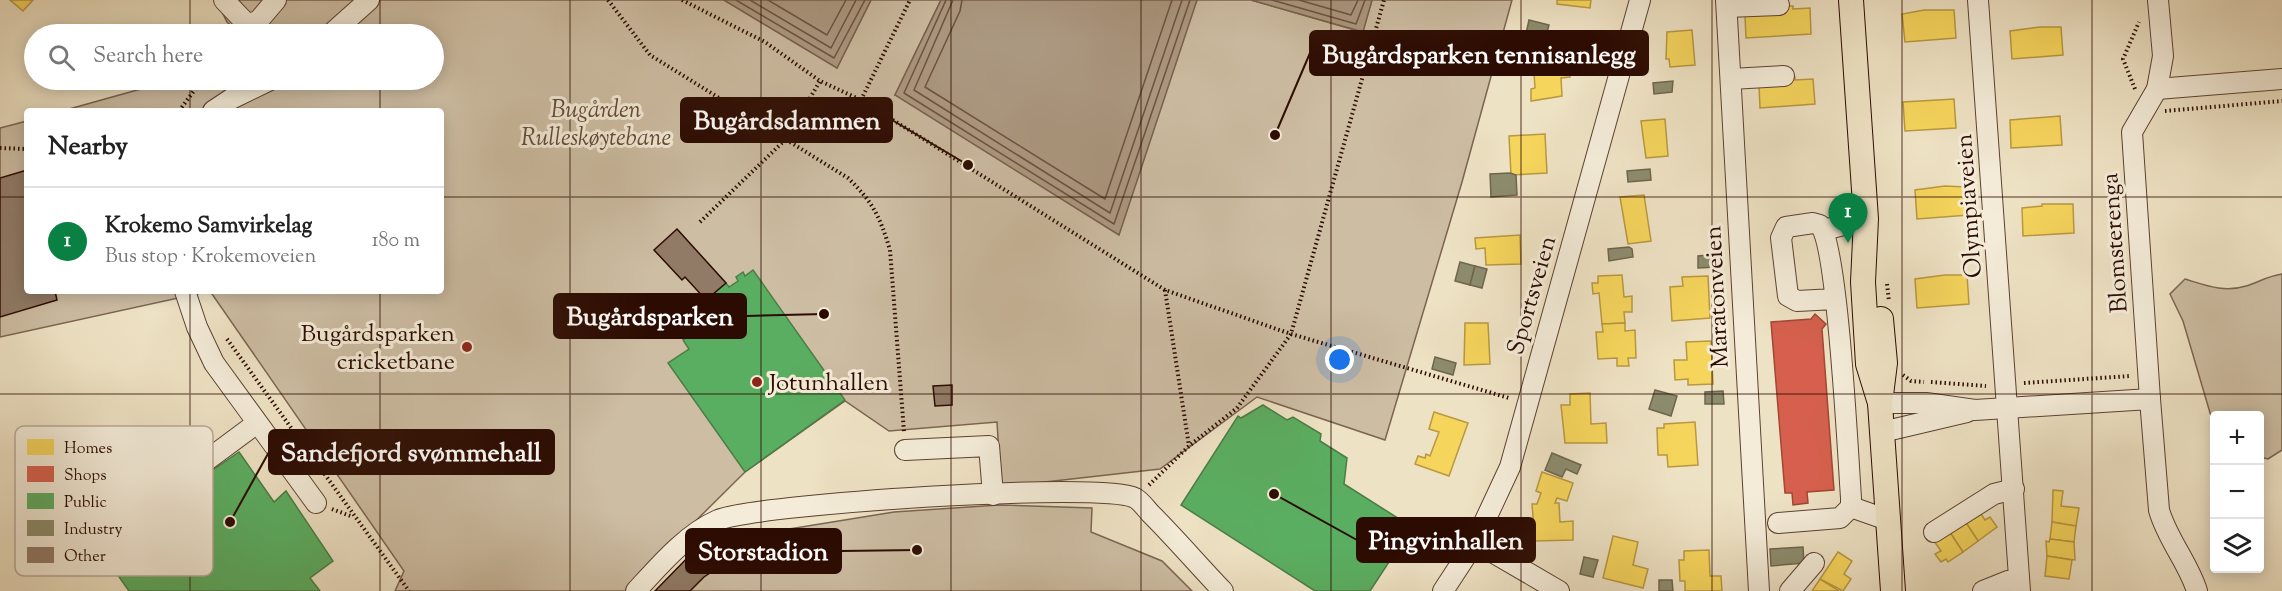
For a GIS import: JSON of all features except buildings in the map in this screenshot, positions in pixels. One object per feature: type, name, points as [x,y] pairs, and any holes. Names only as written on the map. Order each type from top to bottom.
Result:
[{"type":"main road","points":[[1851,0],[1866,219],[1863,282],[1868,364],[1880,403],[1893,591]]},
{"type":"street","points":[[224,0],[244,21],[251,24],[259,20],[276,0]]},
{"type":"street","points":[[342,24],[369,0]]},
{"type":"street","name":"Sportsveien","points":[[1443,591],[1475,542],[1509,466],[1640,0]]},
{"type":"street","name":"Olympiaveien","points":[[1978,0],[2009,408],[2019,586]]},
{"type":"street","name":"Blomsterenga","points":[[2158,0],[2163,56],[2157,89],[2132,132],[2159,510],[2163,524],[2189,568],[2197,591]]},
{"type":"street","points":[[1727,3],[1779,5]]},
{"type":"street","name":"Maratonveien","points":[[1727,3],[1759,591]]},
{"type":"street","points":[[1731,79],[1784,76]]},
{"type":"street","points":[[2157,89],[2282,80]]},
{"type":"street","points":[[218,108],[249,90]]},
{"type":"street","points":[[1835,299],[1797,301],[1788,296],[1781,238],[1783,231],[1790,225],[1813,223],[1824,230],[1866,219]]},
{"type":"street","points":[[1778,523],[1834,519],[1846,514],[1851,507],[1835,299],[1824,230]]},
{"type":"street","points":[[186,294],[197,327],[214,363],[316,503]]},
{"type":"street","points":[[1880,403],[1916,403],[1975,410],[2150,399]]},
{"type":"street","points":[[1882,432],[1928,423],[1975,410]]},
{"type":"street","points":[[213,456],[257,423]]},
{"type":"street","points":[[905,450],[989,446],[993,495]]},
{"type":"street","points":[[1934,532],[1994,494],[2014,489]]},
{"type":"street","points":[[636,591],[663,562],[717,520],[734,515],[830,504],[1095,492],[1135,498],[1223,591]]},
{"type":"street","points":[[1851,507],[1888,520]]},
{"type":"street","points":[[1475,542],[1559,591]]},
{"type":"street","points":[[1790,591],[1814,563]]},
{"type":"street","points":[[1983,591],[2008,581],[2019,586]]},
{"type":"path","points":[[608,0],[650,55],[848,178],[870,199],[882,221],[890,250],[905,450]]},
{"type":"path","points":[[682,0],[765,42],[820,81],[861,100],[1165,290],[1291,334],[1527,403]]},
{"type":"path","points":[[861,100],[910,0]]},
{"type":"path","points":[[1135,498],[1189,446],[1237,408],[1291,334],[1384,0]]},
{"type":"path","points":[[2139,19],[2138,29],[2123,59],[2144,112],[2282,101]]},
{"type":"path","points":[[700,222],[786,139],[820,81]]},
{"type":"path","points":[[181,108],[195,90]]},
{"type":"path","points":[[0,148],[24,149]]},
{"type":"path","points":[[1165,290],[1189,446]]},
{"type":"path","points":[[224,334],[409,591]]},
{"type":"green space","name":"Bugården Rulleskøytebane","points":[[216,0],[724,0],[837,68],[871,0],[941,0],[895,95],[1191,14],[1197,0],[1251,0],[1362,32],[1372,0],[1512,0],[1462,182],[1385,440],[1257,397],[1160,469],[1001,487],[997,422],[889,431],[845,401],[745,472],[625,591],[395,591],[404,571],[212,294],[444,294],[444,108],[73,108],[137,90],[444,90],[444,24],[229,24]]},
{"type":"green space","points":[[24,122],[24,294],[196,294],[0,337],[0,128]]},
{"type":"green space","points":[[2282,274],[2282,450],[2268,459],[2264,458],[2264,411],[2210,412],[2183,321],[2170,294],[2185,279],[2230,289]]},
{"type":"green space","points":[[999,505],[1092,508],[1091,532],[1162,561],[1192,591],[659,591],[697,551],[734,530],[749,548],[783,530],[894,512]]},
{"type":"water","points":[[724,0],[871,0],[837,68]]},
{"type":"water","points":[[941,0],[1197,0],[1119,235],[895,95]]},
{"type":"water","points":[[1251,0],[1372,0],[1363,32]]},
{"type":"place","name":"Bugårdsparken tennisanlegg","points":[[1275,135]]},
{"type":"place","name":"Bugårdsdammen","points":[[968,165]]},
{"type":"place","name":"Krokemo Samvirkelag","points":[[1848,243]]},
{"type":"place","name":"Bugårdsparken","points":[[824,314]]},
{"type":"place","name":"Bugårdsparken cricketbane","points":[[467,347]]},
{"type":"place","name":"Jotunhallen","points":[[757,382]]},
{"type":"place","name":"Pingvinhallen","points":[[1274,494]]},
{"type":"place","name":"Sandefjord svømmehall","points":[[230,522]]},
{"type":"place","name":"Storstadion","points":[[917,550]]}]
